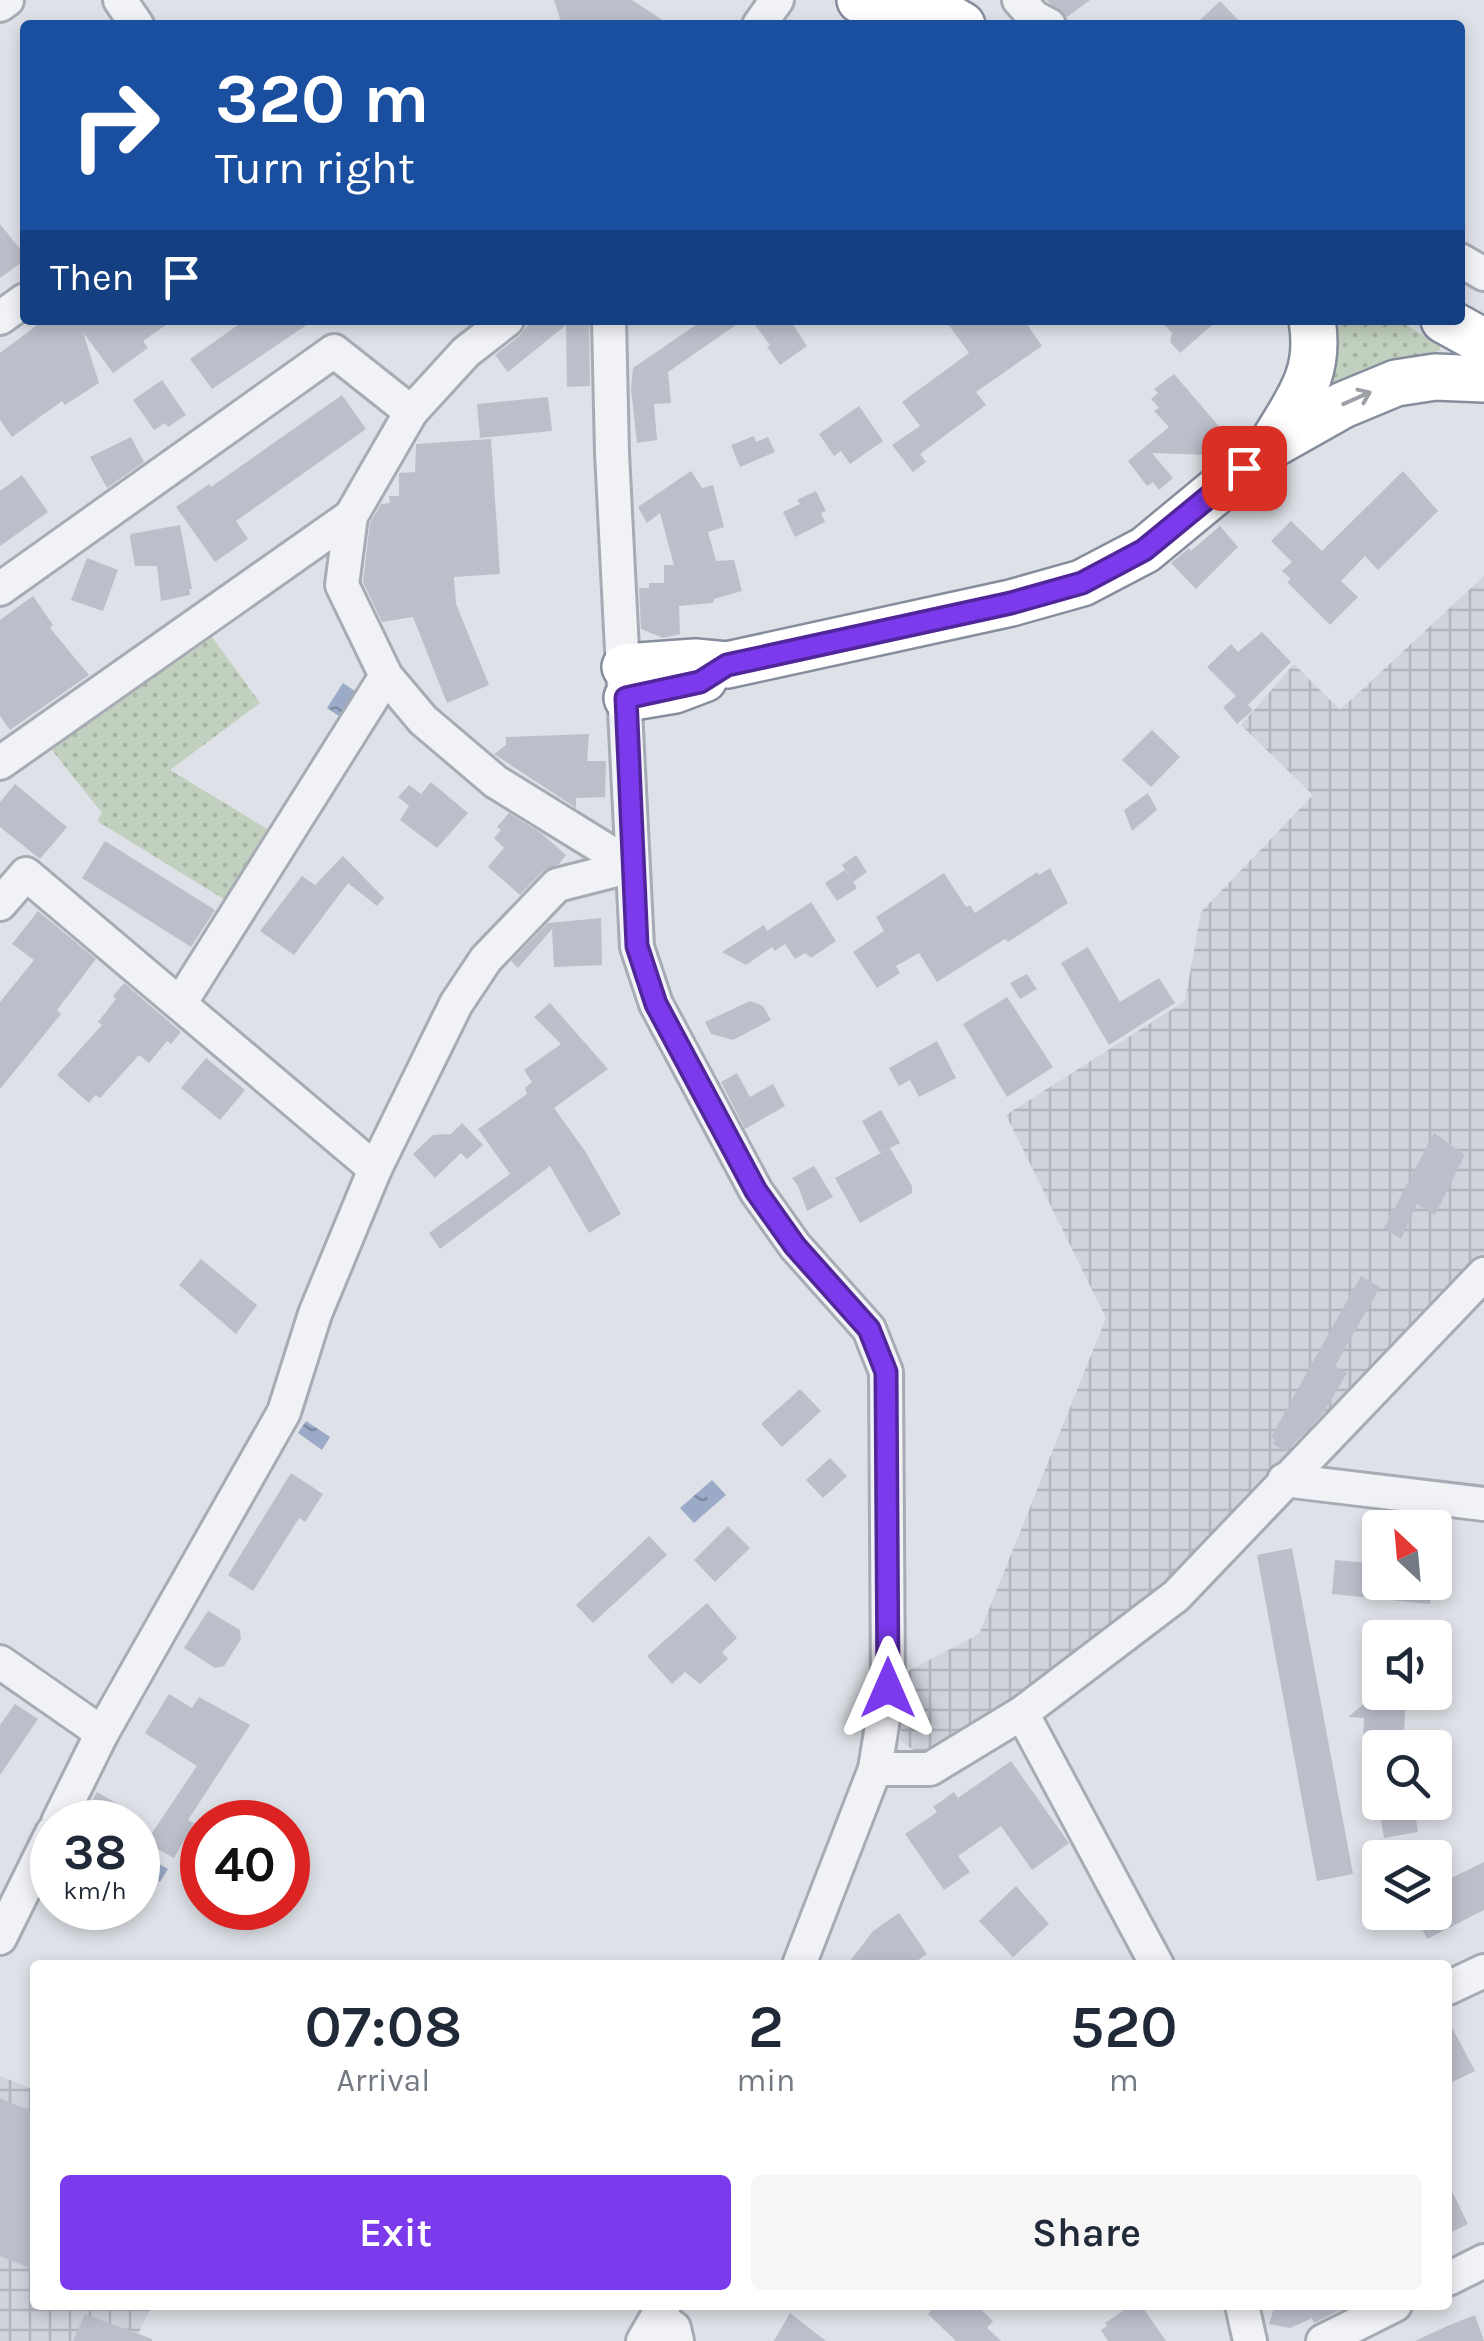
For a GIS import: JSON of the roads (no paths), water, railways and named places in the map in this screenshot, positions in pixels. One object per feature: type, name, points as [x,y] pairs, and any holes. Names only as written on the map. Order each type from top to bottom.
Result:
[{"type":"highway","points":[[860,0],[894,20]]},
{"type":"highway","points":[[918,0],[953,20]]},
{"type":"highway","points":[[1272,445],[1311,376],[1315,351],[1312,325]]},
{"type":"highway","points":[[1453,325],[1484,342]]},
{"type":"highway","points":[[626,682],[660,694],[700,682],[727,665],[1011,603],[1082,583],[1144,550],[1272,445],[1343,404],[1396,383],[1435,378],[1484,379]]},
{"type":"street","points":[[0,4],[7,0]]},
{"type":"street","points":[[1019,0],[1040,20]]},
{"type":"street","points":[[500,325],[466,352],[411,412],[351,516],[342,586],[386,676],[423,720],[496,782],[632,866]]},
{"type":"street","points":[[609,325],[637,946],[656,1004],[756,1191],[795,1246],[869,1329],[886,1372],[888,1688],[875,1769],[802,1960]]},
{"type":"street","points":[[0,589],[334,351],[411,412]]},
{"type":"street","points":[[0,763],[351,516]]},
{"type":"street","points":[[181,1002],[386,676]]},
{"type":"street","points":[[69,1800],[102,1734],[284,1412],[315,1314],[375,1169],[456,1004],[486,959],[557,885],[632,866]]},
{"type":"street","points":[[0,904],[26,874],[375,1169]]},
{"type":"street","points":[[875,1769],[930,1769],[1022,1713],[1176,1596],[1484,1274]]},
{"type":"street","points":[[1284,1480],[1484,1504]]},
{"type":"street","points":[[0,1662],[102,1734]]},
{"type":"street","points":[[1022,1713],[1154,1960]]},
{"type":"street","points":[[0,1938],[30,1877]]},
{"type":"street","points":[[1452,1986],[1484,1970]]},
{"type":"street","points":[[1452,2277],[1484,2260]]},
{"type":"street","points":[[1243,2310],[1250,2341]]},
{"type":"street","points":[[1323,2341],[1385,2310]]},
{"type":"water","points":[[343,683],[355,691],[339,716],[327,708]]},
{"type":"water","points":[[306,1421],[330,1437],[322,1450],[298,1433]]},
{"type":"water","points":[[712,1480],[726,1495],[694,1523],[680,1508]]},
{"type":"water","points":[[160,1864],[168,1869],[160,1882]]}]
